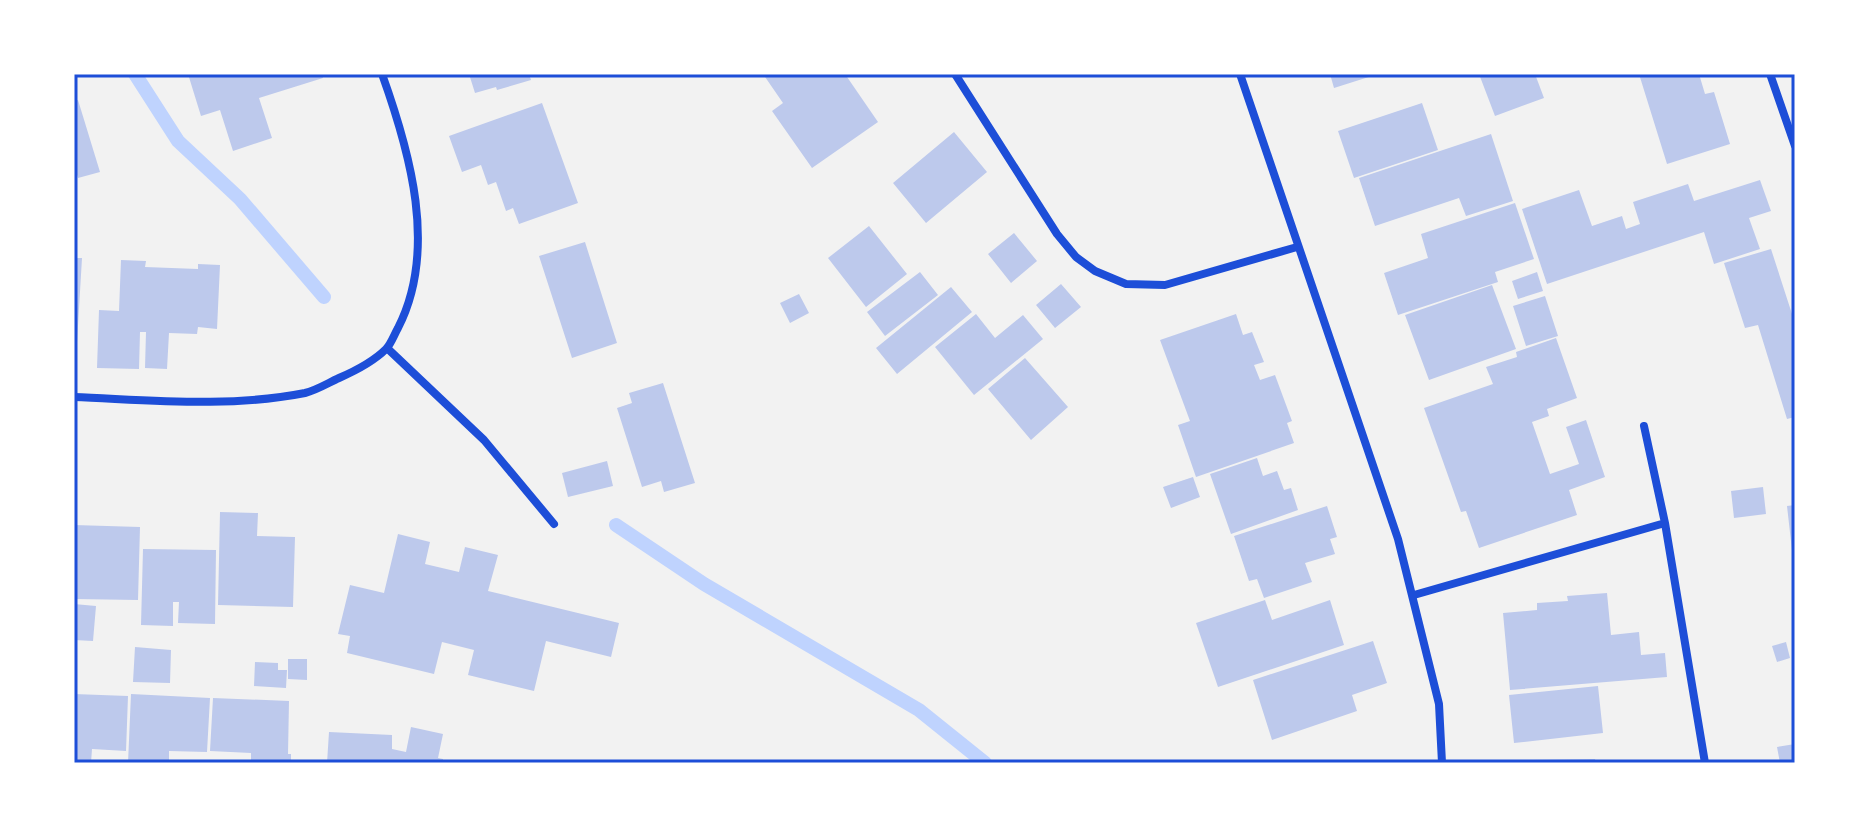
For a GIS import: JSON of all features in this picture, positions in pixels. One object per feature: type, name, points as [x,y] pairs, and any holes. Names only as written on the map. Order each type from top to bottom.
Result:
[{"type":"street","points":[[74,397],[250,400],[309,392],[354,371],[387,348],[408,309],[418,251],[416,195],[382,74]]},
{"type":"street","points":[[955,74],[1057,234],[1076,257],[1095,271],[1126,284],[1165,285],[1297,247]]},
{"type":"street","points":[[1240,74],[1398,539],[1439,704],[1442,763]]},
{"type":"street","points":[[1770,74],[1795,146]]},
{"type":"street","points":[[387,348],[484,440],[554,524]]},
{"type":"street","points":[[1644,426],[1665,523],[1705,763]]},
{"type":"street","points":[[1414,595],[1665,523]]},
{"type":"building","points":[[188,74],[322,74],[323,78],[259,98],[272,138],[233,151],[220,110],[201,116]]},
{"type":"building","points":[[469,74],[529,74],[531,80],[475,93]]},
{"type":"building","points":[[763,74],[845,74],[878,122],[812,168],[772,111],[783,103]]},
{"type":"building","points":[[1330,74],[1375,74],[1375,75],[1334,88]]},
{"type":"building","points":[[1479,74],[1535,74],[1544,98],[1495,116]]},
{"type":"building","points":[[1639,74],[1699,74],[1705,94],[1714,92],[1730,144],[1667,164]]},
{"type":"building","points":[[78,100],[100,172],[78,178],[74,165],[74,101]]},
{"type":"building","points":[[542,103],[578,203],[519,224],[513,208],[506,211],[496,182],[488,185],[481,165],[462,172],[449,136]]},
{"type":"building","points":[[1422,103],[1438,150],[1354,178],[1338,131]]},
{"type":"building","points":[[954,132],[987,172],[926,223],[893,183]]},
{"type":"building","points":[[1491,134],[1513,201],[1466,216],[1459,198],[1375,226],[1359,178]]},
{"type":"building","points":[[1760,180],[1771,211],[1749,218],[1760,249],[1714,264],[1704,232],[1547,284],[1522,209],[1579,190],[1592,226],[1622,216],[1626,229],[1640,224],[1633,202],[1688,184],[1694,201]]},
{"type":"building","points":[[1515,203],[1534,259],[1495,272],[1498,282],[1398,315],[1384,273],[1428,258],[1421,234]]},
{"type":"building","points":[[869,226],[907,274],[866,307],[828,258]]},
{"type":"building","points":[[1014,233],[1037,261],[1011,283],[988,254]]},
{"type":"building","points":[[585,242],[617,343],[572,358],[539,256]]},
{"type":"building","points":[[1771,249],[1792,314],[1795,313],[1795,417],[1787,419],[1758,325],[1745,328],[1724,263]]},
{"type":"building","points":[[74,258],[82,258],[76,359],[74,359]]},
{"type":"building","points":[[121,260],[146,261],[145,267],[198,269],[198,264],[220,265],[217,329],[198,327],[197,334],[169,333],[167,369],[145,368],[146,332],[140,332],[139,369],[97,368],[99,310],[119,311]]},
{"type":"building","points":[[920,272],[938,295],[885,336],[867,312]]},
{"type":"building","points":[[1537,272],[1543,291],[1518,299],[1512,281]]},
{"type":"building","points":[[1061,284],[1081,307],[1055,328],[1036,305]]},
{"type":"building","points":[[1492,285],[1516,349],[1429,380],[1405,315]]},
{"type":"building","points":[[951,287],[972,312],[897,374],[876,348]]},
{"type":"building","points":[[799,294],[809,313],[790,323],[780,303]]},
{"type":"building","points":[[1545,296],[1558,336],[1526,346],[1513,306]]},
{"type":"building","points":[[976,314],[995,338],[1023,315],[1043,339],[974,395],[935,347]]},
{"type":"building","points":[[1236,314],[1243,335],[1252,332],[1264,362],[1254,365],[1260,380],[1275,375],[1292,421],[1287,423],[1294,443],[1196,477],[1178,425],[1190,421],[1160,340]]},
{"type":"building","points":[[1556,338],[1577,398],[1547,409],[1549,416],[1532,422],[1550,474],[1579,464],[1566,427],[1586,420],[1605,477],[1569,490],[1577,515],[1479,548],[1466,511],[1461,512],[1424,408],[1493,384],[1486,367],[1517,357],[1516,352]]},
{"type":"building","points":[[1025,358],[1068,407],[1031,440],[988,389]]},
{"type":"building","points":[[663,383],[695,483],[664,492],[661,481],[642,487],[617,408],[632,403],[629,393]]},
{"type":"building","points":[[1257,458],[1263,476],[1277,471],[1284,490],[1291,488],[1298,510],[1231,534],[1210,474]]},
{"type":"building","points":[[607,461],[613,486],[568,497],[562,473]]},
{"type":"building","points":[[1193,477],[1200,497],[1171,508],[1163,487]]},
{"type":"building","points":[[1763,487],[1766,514],[1734,518],[1731,491]]},
{"type":"building","points":[[1795,505],[1795,559],[1793,559],[1787,506]]},
{"type":"building","points":[[1327,506],[1337,537],[1330,539],[1335,554],[1305,563],[1312,582],[1264,598],[1257,579],[1249,581],[1234,536]]},
{"type":"building","points":[[220,512],[258,513],[257,536],[295,537],[293,607],[218,605]]},
{"type":"building","points":[[74,525],[140,527],[138,600],[74,599]]},
{"type":"building","points":[[398,534],[430,542],[425,564],[459,572],[465,547],[498,555],[488,591],[619,623],[611,657],[546,641],[534,691],[468,675],[474,650],[442,642],[434,674],[347,653],[350,636],[338,634],[350,585],[384,593]]},
{"type":"building","points":[[143,549],[216,550],[215,624],[178,623],[179,602],[173,602],[173,626],[141,625]]},
{"type":"building","points":[[1607,593],[1611,635],[1639,632],[1641,655],[1665,653],[1667,677],[1510,690],[1503,613],[1537,610],[1537,603],[1568,601],[1567,596]]},
{"type":"building","points":[[1265,600],[1272,620],[1330,600],[1344,645],[1218,687],[1196,623]]},
{"type":"building","points":[[74,604],[96,606],[93,641],[74,640]]},
{"type":"building","points":[[1373,641],[1387,683],[1352,695],[1357,711],[1272,740],[1253,680]]},
{"type":"building","points":[[1786,642],[1790,658],[1777,662],[1772,646]]},
{"type":"building","points":[[135,647],[171,650],[170,683],[133,682]]},
{"type":"building","points":[[288,659],[307,659],[307,680],[288,679]]},
{"type":"building","points":[[255,662],[278,663],[278,670],[287,670],[286,688],[254,686]]},
{"type":"building","points":[[1598,686],[1603,733],[1514,743],[1509,695]]},
{"type":"building","points":[[74,694],[128,696],[126,751],[92,749],[91,763],[74,763]]},
{"type":"building","points":[[131,694],[210,698],[207,752],[169,751],[169,763],[128,763]]},
{"type":"building","points":[[213,698],[289,701],[288,754],[291,754],[291,763],[251,763],[251,753],[210,751]]},
{"type":"building","points":[[411,727],[443,734],[438,758],[443,759],[443,763],[327,763],[329,732],[392,735],[392,749],[406,752]]},
{"type":"building","points":[[1795,744],[1795,763],[1780,763],[1777,747]]},
{"type":"building","points":[[1595,759],[1596,763],[1533,763],[1532,760]]},
{"type":"waterway","points":[[135,74],[178,141],[240,199],[324,297]]},
{"type":"waterway","points":[[616,525],[704,584],[919,710],[985,763]]}]
